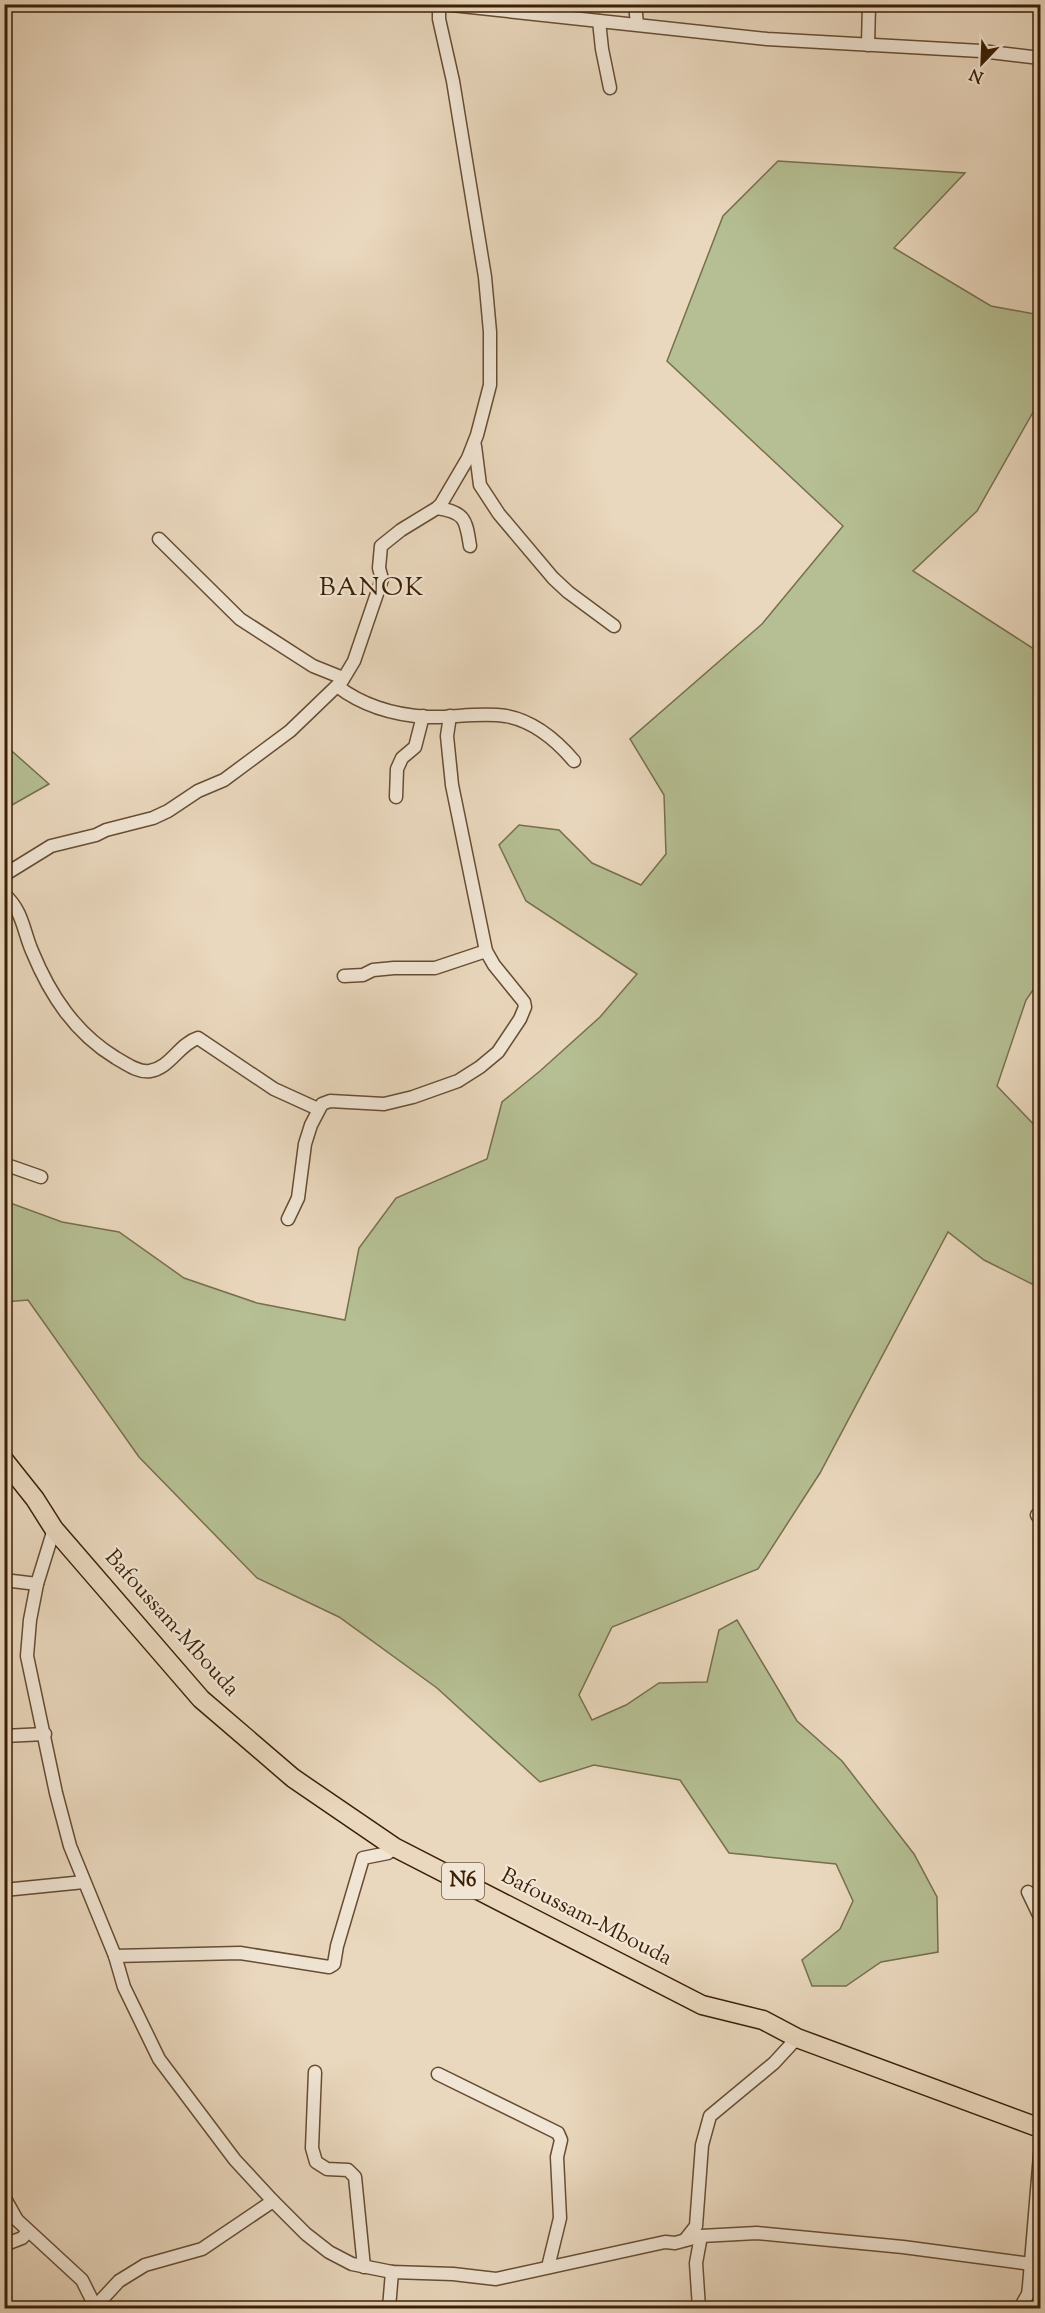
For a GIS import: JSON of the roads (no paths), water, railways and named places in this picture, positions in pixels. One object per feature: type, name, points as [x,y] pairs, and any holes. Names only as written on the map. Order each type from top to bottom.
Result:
[{"type":"highway","name":"Bafoussam-Mbouda","points":[[4,1460],[35,1499],[54,1529],[201,1700],[293,1778],[394,1847],[702,2005],[763,2020],[797,2038],[1041,2128]]},
{"type":"street","points":[[4,875],[51,846],[88,838],[106,830],[153,818],[198,791],[224,780],[290,731],[340,682],[360,648],[372,603],[382,579],[381,546],[401,530],[438,508],[459,474],[475,439],[490,385],[489,309],[475,208],[453,81],[439,20],[440,4],[767,39],[981,51],[1041,58]]},
{"type":"street","points":[[635,4],[637,24]]},
{"type":"street","points":[[868,45],[869,4]]},
{"type":"street","points":[[599,21],[610,88]]},
{"type":"street","points":[[475,439],[480,485],[499,514],[553,578],[614,626]]},
{"type":"street","points":[[438,508],[459,513],[466,522],[470,546]]},
{"type":"street","points":[[159,539],[240,619],[340,682],[361,702],[393,712],[423,716],[508,717],[536,728],[559,744],[574,761]]},
{"type":"street","points":[[396,797],[397,769],[402,758],[415,747],[423,716]]},
{"type":"street","points":[[288,1219],[298,1198],[305,1144],[322,1104],[330,1101],[384,1104],[443,1087],[466,1077],[498,1052],[516,1027],[525,1007],[524,1002],[494,965],[486,951],[452,785],[447,736],[450,716]]},
{"type":"street","points":[[4,894],[18,910],[32,951],[61,1009],[77,1029],[99,1047],[131,1066],[149,1071],[159,1067],[184,1045],[198,1038],[274,1089],[318,1109]]},
{"type":"street","points":[[344,976],[363,975],[373,970],[394,968],[435,968],[486,951]]},
{"type":"street","points":[[4,1164],[41,1177]]},
{"type":"street","points":[[54,1529],[37,1584],[30,1620],[27,1656],[56,1793],[67,1836],[84,1882],[115,1956],[127,1994],[159,2059],[216,2137],[273,2201],[306,2234],[329,2252],[352,2264],[392,2272],[453,2274],[495,2279],[665,2242],[675,2243],[701,2236],[757,2233],[903,2247],[1034,2269]]},
{"type":"street","points":[[4,1580],[37,1584]]},
{"type":"street","points":[[4,1736],[45,1734]]},
{"type":"street","points":[[115,1956],[240,1953],[329,1967],[334,1964],[363,1858],[388,1853],[394,1847]]},
{"type":"street","points":[[4,1890],[84,1882]]},
{"type":"street","points":[[1028,1892],[1041,1917]]},
{"type":"street","points":[[685,2240],[696,2226],[702,2145],[710,2116],[774,2063],[797,2038]]},
{"type":"street","points":[[315,2072],[312,2148],[316,2162],[327,2169],[348,2170],[355,2177],[364,2267]]},
{"type":"street","points":[[438,2074],[558,2133],[561,2140],[556,2157],[560,2218],[548,2267]]},
{"type":"street","points":[[1020,2308],[1028,2294],[1034,2269],[1041,2156]]},
{"type":"street","points":[[4,2197],[17,2220],[28,2232],[82,2280],[95,2308],[118,2281],[145,2265],[202,2249],[273,2201]]},
{"type":"street","points":[[4,2245],[22,2238],[28,2232]]},
{"type":"street","points":[[699,2308],[696,2263],[701,2236]]},
{"type":"street","points":[[389,2308],[392,2272]]},
{"type":"district","name":"BANOK","points":[[372,588]]}]
